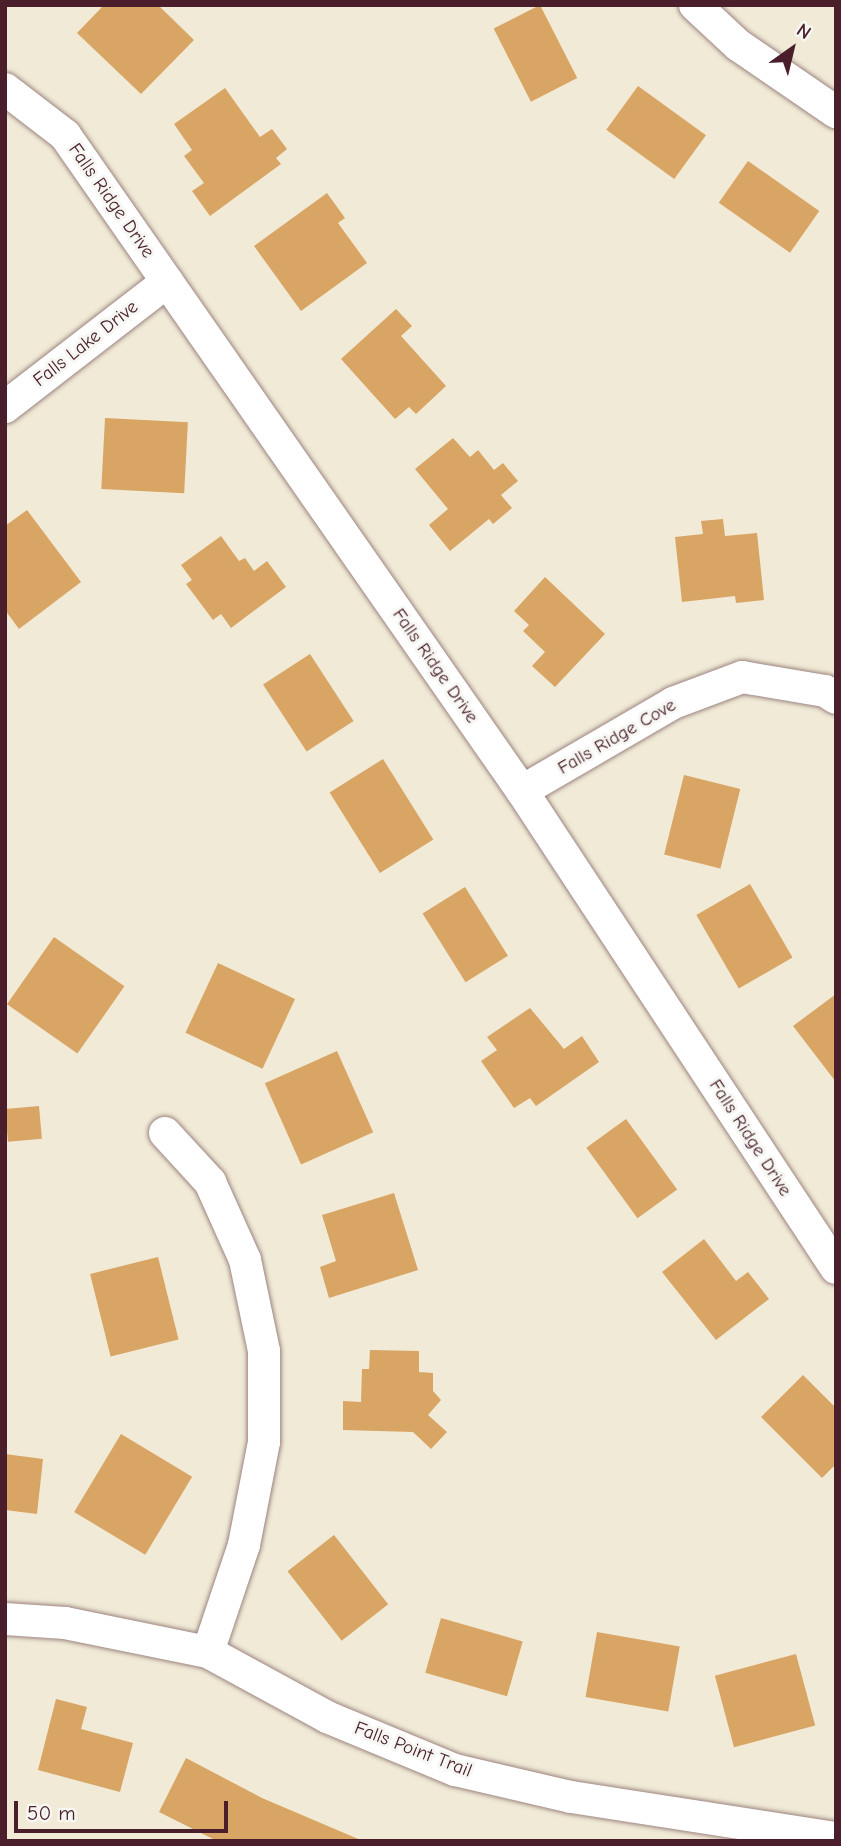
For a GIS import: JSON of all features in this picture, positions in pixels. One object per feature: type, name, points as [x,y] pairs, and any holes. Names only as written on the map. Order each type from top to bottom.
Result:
[{"type":"street","points":[[695,5],[738,45],[836,112]]},
{"type":"street","name":"Falls Ridge Drive","points":[[5,89],[65,135],[522,791],[836,1268]]},
{"type":"street","name":"Falls Lake Drive","points":[[5,407],[167,282]]},
{"type":"street","name":"Falls Ridge Cove","points":[[522,791],[673,703],[743,677],[825,691],[836,698]]},
{"type":"street","points":[[165,1133],[215,1193],[245,1260],[264,1351],[264,1442],[244,1545],[208,1653]]},
{"type":"street","name":"Falls Point Trail","points":[[5,1619],[65,1623],[208,1653],[327,1717],[455,1770],[570,1797],[836,1838]]},
{"type":"building","points":[[104,5],[158,5],[194,40],[141,94],[77,33]]},
{"type":"building","points":[[540,5],[577,78],[531,102],[494,29]]},
{"type":"building","points":[[638,86],[706,135],[674,179],[606,130]]},
{"type":"building","points":[[225,88],[260,137],[272,129],[287,149],[276,158],[281,164],[210,216],[192,191],[204,183],[184,156],[192,150],[174,124]]},
{"type":"building","points":[[748,161],[819,211],[790,253],[719,203]]},
{"type":"building","points":[[327,193],[345,218],[338,223],[367,263],[301,311],[254,246]]},
{"type":"building","points":[[396,309],[412,326],[401,336],[446,386],[416,414],[409,407],[395,419],[341,359]]},
{"type":"building","points":[[105,418],[188,422],[184,493],[101,489]]},
{"type":"building","points":[[453,438],[470,457],[478,450],[494,470],[503,463],[518,481],[501,495],[512,508],[493,524],[489,519],[450,551],[429,525],[448,509],[415,469]]},
{"type":"building","points":[[27,510],[81,582],[19,629],[5,610],[5,526]]},
{"type":"building","points":[[723,519],[725,536],[757,533],[764,600],[736,603],[735,596],[682,602],[675,537],[703,534],[701,521]]},
{"type":"building","points":[[221,536],[239,561],[245,558],[254,571],[267,561],[286,587],[231,628],[221,614],[213,620],[186,584],[192,580],[181,565]]},
{"type":"building","points":[[545,577],[605,634],[555,687],[532,666],[545,652],[523,631],[529,625],[514,611]]},
{"type":"building","points":[[310,654],[354,721],[307,752],[263,684]]},
{"type":"building","points":[[383,759],[433,840],[380,873],[330,792]]},
{"type":"building","points":[[684,775],[740,789],[720,869],[664,855]]},
{"type":"building","points":[[750,884],[792,958],[739,989],[696,915]]},
{"type":"building","points":[[465,887],[508,956],[466,982],[423,913]]},
{"type":"building","points":[[54,937],[124,986],[77,1053],[7,1004]]},
{"type":"building","points":[[218,963],[295,999],[262,1069],[185,1033]]},
{"type":"building","points":[[836,994],[836,1082],[793,1026]]},
{"type":"building","points":[[530,1008],[564,1049],[582,1036],[599,1062],[536,1106],[530,1098],[514,1108],[481,1061],[497,1050],[487,1037]]},
{"type":"building","points":[[337,1051],[373,1132],[301,1164],[265,1083]]},
{"type":"building","points":[[39,1106],[42,1139],[8,1142],[5,1109]]},
{"type":"building","points":[[626,1119],[677,1189],[637,1218],[586,1148]]},
{"type":"building","points":[[394,1193],[418,1270],[329,1298],[320,1267],[336,1261],[322,1215]]},
{"type":"building","points":[[704,1239],[736,1281],[748,1272],[769,1299],[716,1340],[662,1272]]},
{"type":"building","points":[[158,1257],[179,1339],[111,1356],[90,1274]]},
{"type":"building","points":[[370,1350],[419,1351],[419,1372],[433,1373],[433,1391],[441,1400],[428,1415],[447,1432],[431,1449],[413,1432],[343,1430],[343,1401],[361,1402],[362,1369],[369,1369]]},
{"type":"building","points":[[803,1375],[836,1408],[836,1464],[822,1478],[761,1417]]},
{"type":"building","points":[[121,1434],[192,1477],[145,1555],[74,1512]]},
{"type":"building","points":[[5,1454],[43,1459],[37,1514],[5,1510]]},
{"type":"building","points":[[334,1535],[388,1604],[342,1641],[288,1571]]},
{"type":"building","points":[[441,1618],[523,1641],[507,1696],[425,1673]]},
{"type":"building","points":[[597,1632],[680,1647],[668,1712],[586,1697]]},
{"type":"building","points":[[796,1654],[815,1725],[734,1747],[715,1676]]},
{"type":"building","points":[[56,1699],[87,1707],[81,1729],[133,1743],[120,1792],[38,1770]]},
{"type":"building","points":[[186,1758],[262,1798],[363,1841],[217,1841],[159,1812]]}]
